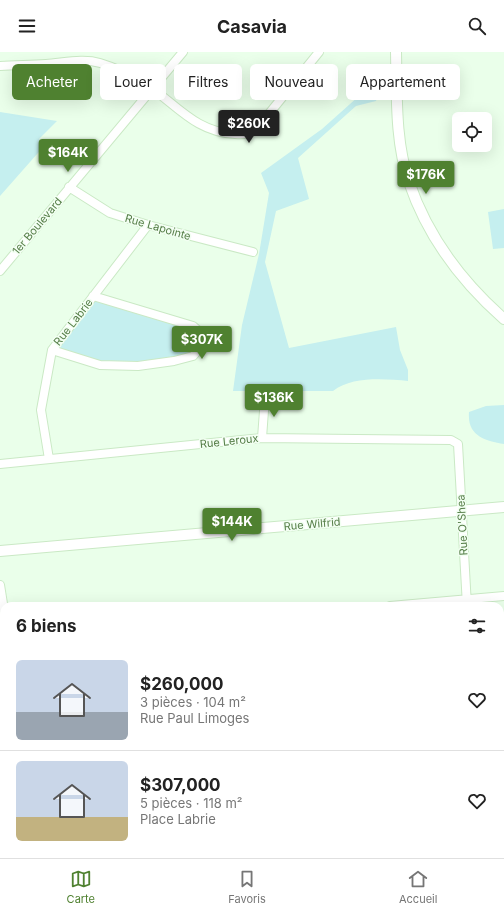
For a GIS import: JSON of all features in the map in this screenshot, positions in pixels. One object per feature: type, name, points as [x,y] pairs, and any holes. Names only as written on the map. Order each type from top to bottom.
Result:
[{"type":"street","name":"1er Boulevard","points":[[166,72],[183,52]]},
{"type":"street","points":[[166,100],[189,118],[206,128],[227,134],[245,135],[252,133],[319,52]]},
{"type":"street","points":[[396,52],[398,112],[402,151],[409,182],[424,219],[441,247],[465,280],[504,319]]},
{"type":"street","points":[[0,66],[83,61],[99,62],[103,64]]},
{"type":"street","name":"1er Boulevard","points":[[0,271],[143,100]]},
{"type":"street","name":"Rue Lapointe","points":[[69,187],[110,213],[148,225],[253,252]]},
{"type":"street","name":"Rue Labrie","points":[[49,459],[41,410],[52,350],[148,225]]},
{"type":"street","points":[[52,350],[100,365],[138,366],[174,361],[193,356],[202,346],[201,333],[193,326],[93,296]]},
{"type":"street","points":[[262,438],[265,397]]},
{"type":"street","name":"Rue Leroux","points":[[0,464],[262,438],[451,440],[458,444]]},
{"type":"street","name":"Rue O'Shea","points":[[458,444],[467,602]]},
{"type":"street","name":"Rue Wilfrid","points":[[0,551],[504,508]]},
{"type":"street","points":[[0,585],[3,602]]},
{"type":"street","points":[[472,602],[504,596]]},
{"type":"shaded area","points":[[354,100],[376,100],[356,106],[298,158],[309,199],[276,211],[265,262],[289,348],[396,327],[400,350],[408,370],[408,381],[379,379],[359,381],[341,386],[333,391],[233,391],[242,325],[259,254],[269,193],[261,173],[322,129]]},
{"type":"shaded area","points":[[0,112],[57,121],[39,139],[45,145],[0,196]]},
{"type":"shaded area","points":[[504,209],[504,248],[493,249],[488,212]]},
{"type":"shaded area","points":[[93,296],[193,326],[202,346],[193,356],[174,361],[100,365],[52,350]]},
{"type":"shaded area","points":[[504,405],[504,444],[484,439],[474,432],[469,420],[469,412],[486,406]]}]
